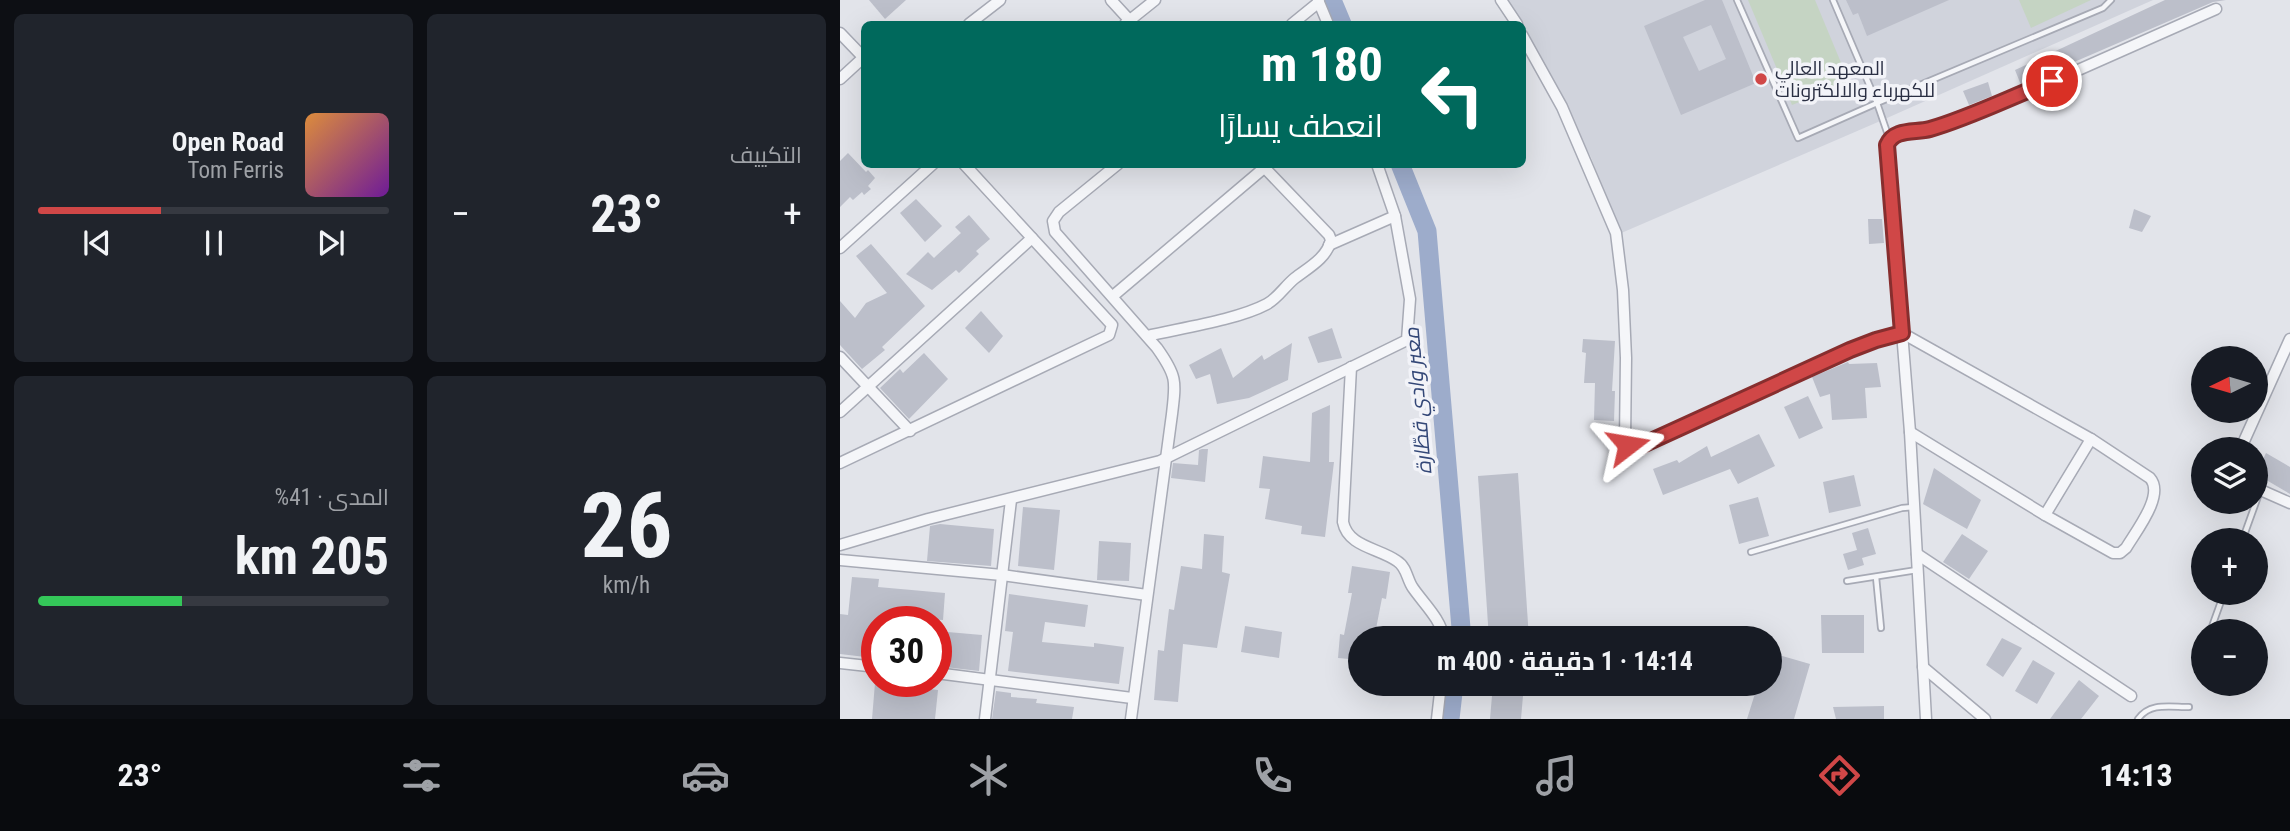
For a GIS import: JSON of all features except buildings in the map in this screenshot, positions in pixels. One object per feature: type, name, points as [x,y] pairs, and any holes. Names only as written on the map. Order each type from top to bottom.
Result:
[{"type":"street","points":[[973,21],[1000,0]]},
{"type":"street","points":[[1111,0],[1127,21]]},
{"type":"street","points":[[1131,21],[1155,0]]},
{"type":"street","points":[[1501,0],[1515,21]]},
{"type":"street","points":[[1296,21],[1319,1],[1327,21]]},
{"type":"street","points":[[1926,719],[1910,432],[1887,145],[1889,139],[1894,135],[1929,129],[2076,71],[2216,9]]},
{"type":"street","points":[[840,33],[861,55]]},
{"type":"street","points":[[1526,42],[1562,107],[1616,233],[1623,290],[1625,440],[1628,445],[1638,447],[1850,350],[1902,333],[2091,439],[2154,482],[2154,498],[2126,548],[2120,553],[2110,552],[1910,432]]},
{"type":"street","points":[[840,79],[861,61]]},
{"type":"street","points":[[840,248],[929,168]]},
{"type":"street","points":[[840,463],[1109,335],[1112,331],[1112,325],[968,168]]},
{"type":"street","points":[[1113,168],[1059,212],[1053,222],[1055,232],[1147,336],[1172,368],[1174,377],[1175,389],[1131,719]]},
{"type":"street","points":[[1113,296],[1261,168]]},
{"type":"street","points":[[1265,168],[1329,235],[1329,245]]},
{"type":"street","points":[[840,545],[928,519],[1011,500],[1166,458],[1407,340],[1410,299],[1395,216],[1378,168]]},
{"type":"street","points":[[1147,336],[1241,313],[1269,303],[1311,267],[1329,245],[1395,216]]},
{"type":"street","points":[[840,412],[1032,238]]},
{"type":"street","points":[[2246,437],[2290,339]]},
{"type":"street","points":[[840,357],[909,431]]},
{"type":"street","points":[[1351,367],[1343,522],[1345,531],[1354,541],[1400,562],[1411,586],[1433,614],[1438,626]]},
{"type":"street","points":[[2045,515],[2091,439]]},
{"type":"street","points":[[2268,493],[2290,503]]},
{"type":"street","points":[[985,719],[1011,500]]},
{"type":"street","points":[[1917,554],[2131,696]]},
{"type":"street","points":[[840,560],[1003,575],[1147,595]]},
{"type":"street","points":[[840,663],[861,665]]},
{"type":"street","points":[[1923,667],[1985,719]]},
{"type":"street","points":[[952,675],[1132,698]]},
{"type":"street","points":[[1437,719],[1440,696]]},
{"type":"lane","points":[[1737,0],[1798,138],[2103,8],[2111,0]]},
{"type":"lane","points":[[1833,0],[1877,103],[1889,139]]},
{"type":"lane","points":[[1751,552],[1902,508],[1914,507]]},
{"type":"lane","points":[[1847,581],[1918,570]]},
{"type":"lane","points":[[1876,577],[1881,628]]},
{"type":"lane","points":[[2138,719],[2139,715],[2153,706],[2189,707]]},
{"type":"shaded area","name":"المعهد العالي للكهرباء والالكترونات","points":[[1501,0],[2153,0],[1619,234],[1591,157],[1526,41],[1526,21],[1514,21]]},
{"type":"green space","points":[[1748,0],[1815,0],[1849,82],[1792,105]]},
{"type":"green space","points":[[2019,0],[2091,0],[2031,28]]},
{"type":"waterway","name":"معبر وادي قطّارة","points":[[1332,0],[1341,21]]},
{"type":"waterway","name":"معبر وادي قطّارة","points":[[1402,168],[1427,231],[1461,626]]},
{"type":"waterway","name":"معبر وادي قطّارة","points":[[1450,719],[1453,696]]},
{"type":"place","name":"المعهد العالي للكهرباء والالكترونات","points":[[1761,79]]},
{"type":"route","points":[[1628,445],[1638,447],[1850,350],[1902,333],[1887,145],[1889,139],[1894,135],[1929,129],[2052,81]]}]
